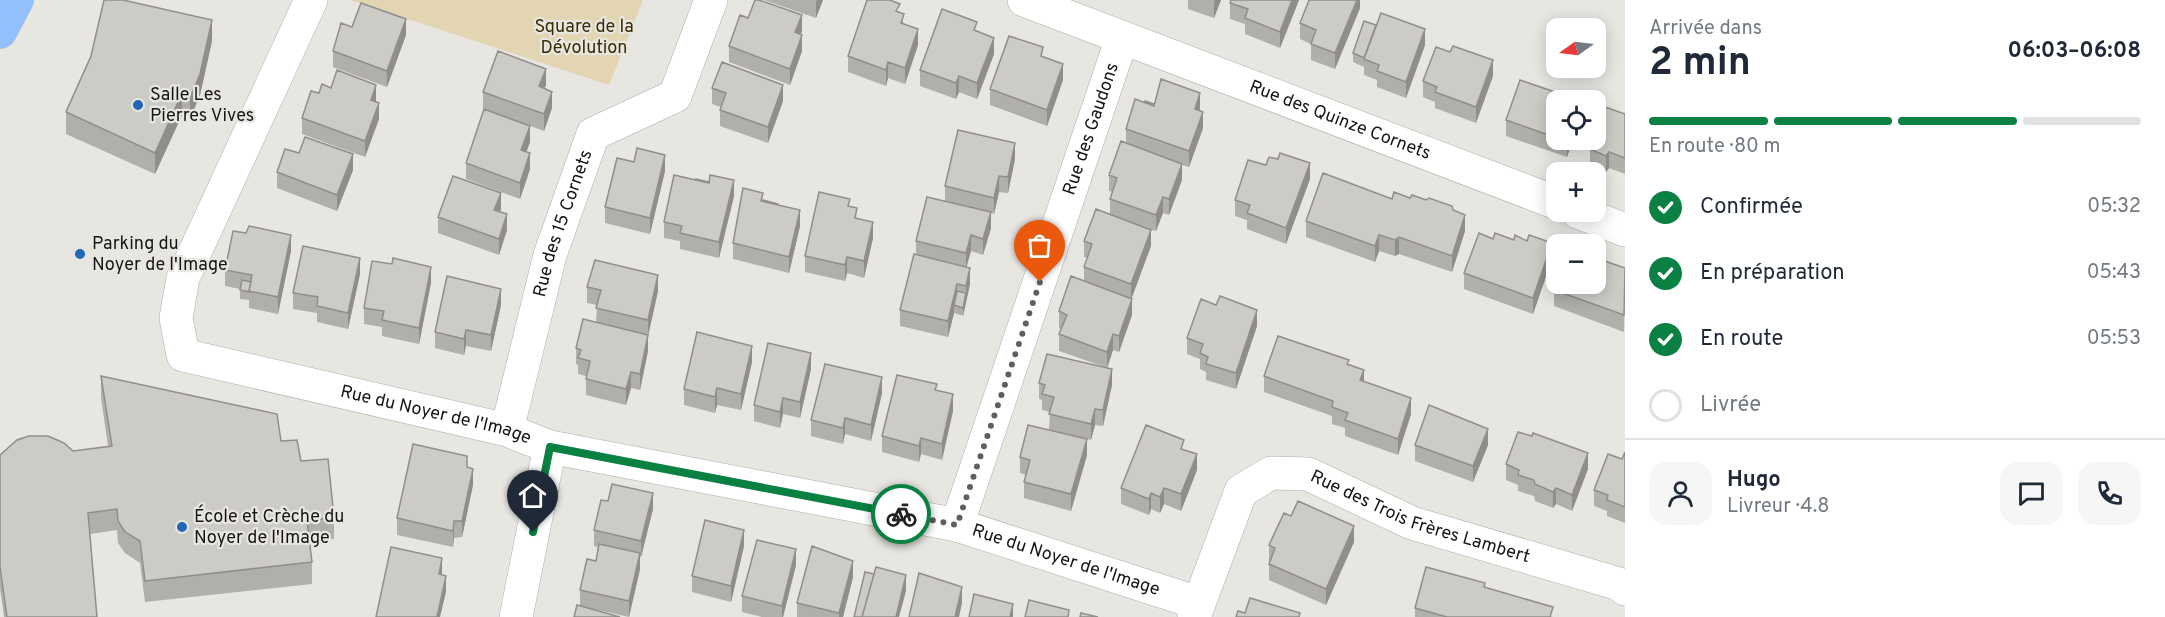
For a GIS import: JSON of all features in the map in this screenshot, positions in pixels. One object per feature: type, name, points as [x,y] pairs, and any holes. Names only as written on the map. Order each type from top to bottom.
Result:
[{"type":"street","name":"Rue du Noyer de l'Image","points":[[311,0],[194,252],[178,301],[176,318],[183,355],[507,430],[550,447],[957,525],[1196,610]]},
{"type":"street","name":"Rue des 15 Cornets","points":[[507,430],[549,255],[593,134],[675,96],[711,0]]},
{"type":"street","points":[[1024,0],[1122,38]]},
{"type":"street","name":"Rue des Quinze Cornets","points":[[1122,38],[1546,199]]},
{"type":"street","name":"Rue des Gaudons","points":[[957,525],[1122,38]]},
{"type":"street","points":[[1604,222],[1625,230]]},
{"type":"street","points":[[516,617],[550,447]]},
{"type":"street","name":"Rue des Trois Frères Lambert","points":[[1196,610],[1241,491],[1271,473],[1308,474],[1412,523],[1619,584],[1625,590]]},
{"type":"green space","name":"Square de la Dévolution","points":[[350,0],[643,0],[609,85]]},
{"type":"building","name":"Salle Les Pierres Vives","points":[[104,0],[123,0],[212,20],[200,74],[190,98],[182,93],[155,153],[66,112],[91,56]]},
{"type":"building","points":[[755,0],[802,15],[795,32],[802,35],[790,69],[729,46],[740,15],[748,18]]},
{"type":"building","points":[[867,0],[890,0],[900,4],[896,11],[904,14],[901,23],[918,29],[905,68],[888,62],[886,70],[848,56]]},
{"type":"building","points":[[1231,0],[1292,0],[1280,32],[1245,18],[1248,9],[1230,3]]},
{"type":"building","points":[[1309,0],[1357,0],[1335,53],[1311,44],[1316,30],[1300,23]]},
{"type":"building","points":[[361,3],[406,19],[387,71],[333,51],[341,23],[352,27]]},
{"type":"building","points":[[942,9],[977,22],[974,30],[994,38],[977,83],[959,76],[956,83],[920,70]]},
{"type":"building","points":[[1381,13],[1425,29],[1406,82],[1377,71],[1379,65],[1364,59]]},
{"type":"building","points":[[1364,21],[1376,25],[1364,58],[1353,53]]},
{"type":"building","points":[[1009,36],[1043,47],[1041,56],[1063,64],[1047,110],[990,89]]},
{"type":"building","points":[[1453,46],[1493,60],[1476,107],[1435,92],[1437,87],[1423,81],[1436,47],[1450,52]]},
{"type":"building","points":[[498,51],[546,69],[539,86],[552,92],[544,114],[483,92]]},
{"type":"building","points":[[722,62],[783,85],[768,127],[720,110],[726,93],[712,88]]},
{"type":"building","points":[[337,70],[376,85],[371,100],[379,103],[365,141],[302,118],[311,91],[319,93],[322,84],[331,88]]},
{"type":"building","points":[[1161,79],[1200,93],[1195,109],[1203,112],[1189,151],[1126,129],[1135,99],[1154,106]]},
{"type":"building","points":[[1520,80],[1549,90],[1546,90],[1546,134],[1506,120]]},
{"type":"building","points":[[1606,107],[1625,114],[1625,158],[1609,152],[1606,156],[1592,150],[1606,150]]},
{"type":"building","points":[[484,109],[530,126],[521,150],[530,153],[520,183],[466,163]]},
{"type":"building","points":[[958,130],[1015,143],[1008,177],[999,176],[994,198],[945,186]]},
{"type":"building","points":[[305,137],[353,154],[337,195],[277,172],[285,149],[299,153]]},
{"type":"building","points":[[1121,141],[1182,164],[1169,199],[1163,197],[1156,215],[1110,199],[1117,178],[1109,175]]},
{"type":"building","points":[[637,148],[665,155],[650,218],[605,207],[617,158],[634,162]]},
{"type":"building","points":[[1280,153],[1310,163],[1286,228],[1247,213],[1250,205],[1235,200],[1248,160],[1266,165],[1269,157],[1278,159]]},
{"type":"building","points":[[1323,173],[1392,199],[1394,192],[1410,198],[1412,195],[1426,200],[1429,198],[1452,206],[1453,210],[1465,215],[1452,256],[1399,237],[1395,240],[1379,235],[1375,246],[1306,221]]},
{"type":"building","points":[[674,175],[709,183],[710,175],[734,180],[719,242],[680,233],[682,226],[664,222]]},
{"type":"building","points":[[453,176],[501,193],[494,210],[507,214],[499,239],[438,217]]},
{"type":"building","points":[[743,188],[763,193],[761,201],[800,210],[789,257],[733,243]]},
{"type":"building","points":[[819,192],[850,199],[848,206],[857,208],[855,218],[873,222],[864,261],[847,257],[845,265],[805,256]]},
{"type":"building","points":[[927,197],[991,212],[983,239],[971,235],[966,253],[916,241]]},
{"type":"building","points":[[1096,209],[1151,230],[1131,284],[1084,267],[1092,244],[1084,241]]},
{"type":"building","points":[[249,226],[291,235],[278,297],[249,291],[252,275],[225,270],[233,231],[246,233]]},
{"type":"building","points":[[1479,233],[1493,239],[1495,233],[1514,240],[1515,235],[1527,241],[1529,235],[1546,241],[1546,260],[1533,298],[1464,273]]},
{"type":"building","points":[[303,246],[360,258],[348,313],[317,306],[318,297],[293,293]]},
{"type":"building","points":[[914,254],[970,268],[966,286],[957,284],[948,321],[900,310]]},
{"type":"building","points":[[393,258],[431,267],[419,328],[382,320],[384,311],[364,308],[372,261],[392,264]]},
{"type":"building","points":[[595,260],[658,275],[648,320],[596,308],[601,290],[587,287]]},
{"type":"building","points":[[1606,261],[1625,268],[1624,315],[1565,294],[1606,294]]},
{"type":"building","points":[[447,276],[501,289],[491,335],[466,330],[464,339],[435,332]]},
{"type":"building","points":[[1071,276],[1132,299],[1119,336],[1113,334],[1107,352],[1059,334],[1067,315],[1059,311]]},
{"type":"building","points":[[242,280],[251,282],[250,292],[240,290]]},
{"type":"building","points":[[957,291],[966,293],[963,308],[954,305]]},
{"type":"building","points":[[1220,296],[1257,310],[1236,373],[1206,364],[1208,357],[1200,353],[1203,344],[1187,338],[1201,299],[1216,305]]},
{"type":"building","points":[[583,319],[648,335],[640,374],[631,372],[626,389],[586,379],[590,361],[578,358],[581,350],[576,348]]},
{"type":"building","points":[[697,332],[752,346],[741,394],[717,388],[715,397],[684,389]]},
{"type":"building","points":[[1278,336],[1349,360],[1347,364],[1364,370],[1360,380],[1411,398],[1398,439],[1345,420],[1348,413],[1332,407],[1333,401],[1264,376]]},
{"type":"building","points":[[768,343],[811,353],[800,402],[783,398],[780,412],[754,405]]},
{"type":"building","points":[[1047,354],[1112,369],[1103,410],[1095,409],[1091,424],[1049,414],[1054,397],[1042,394],[1045,385],[1039,383]]},
{"type":"building","points":[[825,364],[882,377],[871,425],[845,418],[843,428],[811,420]]},
{"type":"building","points":[[897,375],[937,384],[935,390],[953,394],[942,444],[921,438],[919,446],[882,436]]},
{"type":"building","name":"École et Crèche du Noyer de l'Image","points":[[101,376],[277,414],[281,441],[297,440],[301,461],[328,459],[334,517],[307,521],[312,562],[145,581],[140,541],[125,532],[118,521],[117,509],[88,513],[97,617],[7,617],[0,567],[0,455],[17,440],[29,436],[48,436],[64,443],[73,451],[112,446]]},
{"type":"building","points":[[1429,405],[1488,429],[1473,466],[1415,445]]},
{"type":"building","points":[[1028,425],[1087,439],[1071,494],[1024,482],[1030,460],[1020,457]]},
{"type":"building","points":[[1146,425],[1184,440],[1181,449],[1197,454],[1181,494],[1164,488],[1160,497],[1151,493],[1149,499],[1121,488]]},
{"type":"building","points":[[1518,432],[1532,436],[1533,433],[1588,453],[1572,495],[1556,488],[1553,492],[1535,484],[1534,480],[1518,475],[1519,470],[1506,464]]},
{"type":"building","points":[[413,444],[467,456],[467,467],[473,469],[462,521],[454,521],[453,531],[397,518]]},
{"type":"building","points":[[1625,452],[1625,507],[1607,500],[1608,495],[1594,490],[1608,454],[1622,459]]},
{"type":"building","points":[[612,484],[653,493],[641,541],[594,530],[601,500],[608,501]]},
{"type":"building","points":[[1298,501],[1354,526],[1326,589],[1269,564],[1275,548],[1269,545],[1284,513],[1291,516]]},
{"type":"building","points":[[705,520],[744,530],[731,586],[692,576]]},
{"type":"building","points":[[757,540],[796,549],[782,606],[742,596]]},
{"type":"building","points":[[599,544],[640,553],[629,601],[580,590],[587,559],[596,561]]},
{"type":"building","points":[[812,546],[853,561],[839,613],[797,603]]},
{"type":"building","points":[[391,547],[442,558],[439,574],[446,576],[437,617],[376,617]]},
{"type":"building","points":[[876,567],[906,575],[896,617],[862,617]]},
{"type":"building","points":[[1426,567],[1485,583],[1484,587],[1553,607],[1550,617],[1447,617],[1415,608]]},
{"type":"building","points":[[865,572],[874,574],[862,617],[854,617]]},
{"type":"building","points":[[919,573],[962,587],[955,617],[909,617]]},
{"type":"building","points":[[974,594],[1013,604],[1010,617],[969,617]]},
{"type":"building","points":[[1250,598],[1300,613],[1299,617],[1236,617],[1238,611],[1245,613]]},
{"type":"building","points":[[1029,600],[1069,610],[1068,617],[1025,617]]},
{"type":"building","points":[[577,605],[620,617],[574,617]]},
{"type":"building","points":[[1081,613],[1098,617],[1080,617]]},
{"type":"way so far","points":[[901,514],[957,525],[1040,282]]},
{"type":"place","name":"Salle Les Pierres Vives","points":[[138,105]]},
{"type":"place","name":"Parking du Noyer de l'Image","points":[[80,254]]},
{"type":"place","name":"École et Crèche du Noyer de l'Image","points":[[182,527]]},
{"type":"route","points":[[533,532],[550,447],[901,514]]}]
